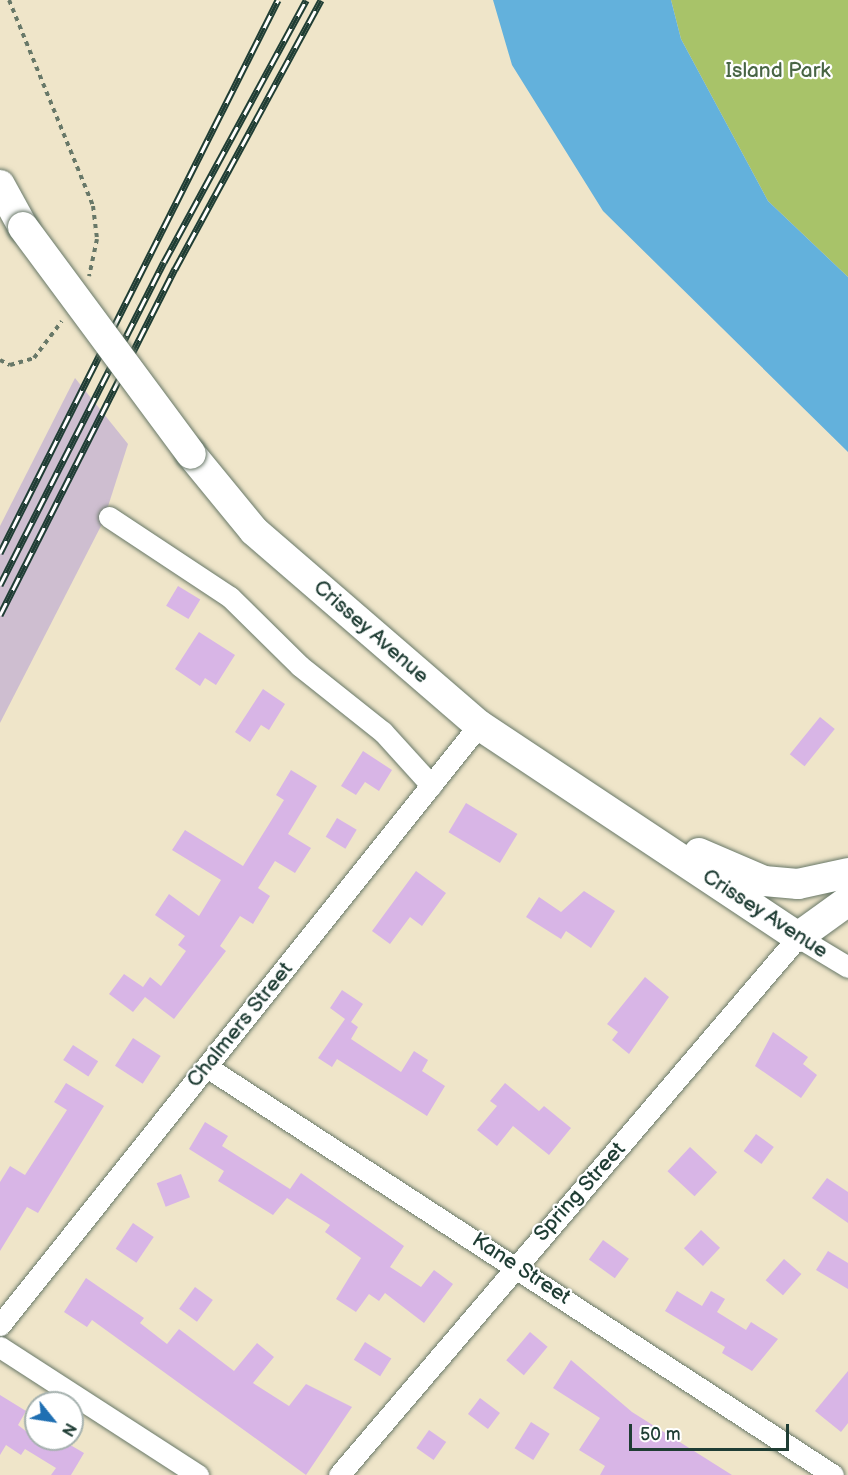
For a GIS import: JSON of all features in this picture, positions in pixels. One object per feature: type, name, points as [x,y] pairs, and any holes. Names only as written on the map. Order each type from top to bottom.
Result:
[{"type":"main road","name":"Crissey Avenue","points":[[0,185],[23,227],[191,454],[254,531],[479,724],[798,937]]},
{"type":"main road","points":[[596,802],[764,881],[798,884],[848,873]]},
{"type":"main road","points":[[798,937],[848,902]]},
{"type":"street","points":[[109,517],[230,597],[300,666],[383,732],[431,785]]},
{"type":"street","name":"Chalmers Street","points":[[0,1325],[479,724]]},
{"type":"street","name":"Crissey Avenue","points":[[798,937],[848,967]]},
{"type":"street","name":"Spring Street","points":[[339,1475],[516,1264],[674,1087],[798,937]]},
{"type":"street","name":"Kane Street","points":[[207,1067],[516,1264],[833,1475]]},
{"type":"street","points":[[0,1347],[198,1475]]},
{"type":"path","points":[[9,0],[93,206],[97,239],[83,285]]},
{"type":"path","points":[[0,360],[10,365],[34,358],[67,312]]},
{"type":"shaded area","points":[[75,378],[128,444],[103,522],[0,723],[0,526]]},
{"type":"green space","name":"Island Park","points":[[671,0],[848,0],[848,277],[768,201],[681,39]]},
{"type":"water","points":[[493,0],[671,0],[681,39],[768,201],[848,277],[848,452],[603,211],[512,65]]},
{"type":"building","points":[[178,586],[200,599],[188,619],[166,606]]},
{"type":"building","points":[[199,632],[235,655],[216,685],[205,678],[200,686],[175,669]]},
{"type":"building","points":[[263,689],[285,704],[269,730],[261,725],[250,742],[235,732]]},
{"type":"building","points":[[820,717],[835,729],[805,766],[790,754]]},
{"type":"building","points":[[363,751],[392,770],[379,791],[365,782],[356,795],[341,786]]},
{"type":"building","points":[[291,770],[317,786],[288,834],[311,848],[295,873],[275,861],[258,888],[270,896],[253,924],[240,916],[220,946],[226,951],[174,1019],[145,997],[133,1012],[109,994],[124,974],[143,987],[150,977],[161,986],[186,951],[178,945],[185,936],[155,915],[169,894],[199,916],[221,880],[172,850],[185,830],[243,866],[284,800],[276,795]]},
{"type":"building","points":[[466,803],[517,834],[500,863],[448,832]]},
{"type":"building","points":[[337,818],[357,830],[345,849],[326,837]]},
{"type":"building","points":[[416,871],[446,893],[422,926],[410,917],[390,944],[372,931]]},
{"type":"building","points":[[584,891],[615,911],[591,948],[566,931],[561,939],[526,917],[539,897],[561,912]]},
{"type":"building","points":[[645,977],[669,997],[629,1054],[612,1040],[618,1032],[607,1024]]},
{"type":"building","points":[[342,990],[363,1004],[351,1022],[358,1027],[351,1039],[401,1072],[414,1051],[428,1060],[422,1071],[445,1086],[427,1116],[337,1059],[332,1067],[318,1058],[345,1019],[330,1008]]},
{"type":"building","points":[[773,1032],[808,1057],[803,1064],[817,1075],[801,1098],[755,1066]]},
{"type":"building","points":[[133,1038],[161,1056],[143,1084],[115,1066]]},
{"type":"building","points":[[73,1045],[98,1061],[88,1076],[63,1060]]},
{"type":"building","points":[[66,1083],[104,1106],[38,1213],[27,1207],[0,1251],[0,1182],[10,1166],[25,1175],[67,1110],[54,1102]]},
{"type":"building","points":[[505,1083],[539,1111],[544,1106],[571,1128],[549,1155],[513,1126],[497,1146],[477,1130],[497,1106],[490,1101]]},
{"type":"building","points":[[205,1122],[228,1136],[222,1146],[290,1189],[301,1173],[404,1246],[390,1267],[421,1287],[434,1270],[453,1284],[424,1323],[385,1293],[379,1301],[369,1294],[356,1312],[336,1299],[361,1258],[325,1232],[330,1225],[287,1198],[273,1215],[218,1181],[224,1171],[189,1149]]},
{"type":"building","points":[[756,1134],[774,1147],[761,1164],[744,1151]]},
{"type":"building","points":[[690,1147],[717,1172],[695,1196],[667,1171]]},
{"type":"building","points":[[181,1174],[190,1197],[166,1207],[157,1183]]},
{"type":"building","points":[[827,1178],[848,1192],[848,1223],[812,1198]]},
{"type":"building","points":[[133,1223],[154,1237],[136,1263],[116,1249]]},
{"type":"building","points":[[701,1230],[720,1248],[703,1266],[684,1248]]},
{"type":"building","points":[[603,1240],[629,1259],[615,1278],[589,1259]]},
{"type":"building","points":[[828,1251],[848,1263],[848,1289],[816,1270]]},
{"type":"building","points":[[784,1259],[801,1274],[783,1295],[766,1280]]},
{"type":"building","points":[[86,1278],[144,1318],[140,1323],[167,1344],[179,1329],[234,1371],[257,1343],[274,1357],[253,1383],[289,1406],[306,1384],[352,1407],[306,1475],[92,1320],[87,1327],[64,1312]]},
{"type":"building","points":[[195,1287],[213,1300],[197,1322],[179,1309]]},
{"type":"building","points":[[677,1291],[702,1306],[711,1291],[725,1299],[717,1312],[746,1330],[751,1322],[778,1339],[752,1371],[722,1353],[725,1347],[665,1311]]},
{"type":"building","points":[[530,1332],[548,1347],[524,1375],[506,1360]]},
{"type":"building","points":[[365,1342],[391,1358],[380,1376],[354,1360]]},
{"type":"building","points":[[571,1360],[632,1412],[732,1475],[600,1475],[605,1466],[579,1450],[600,1418],[553,1388]]},
{"type":"building","points":[[848,1371],[848,1423],[841,1432],[815,1411]]},
{"type":"building","points":[[0,1395],[24,1410],[18,1425],[24,1430],[24,1450],[21,1455],[6,1445],[0,1455]]},
{"type":"building","points":[[480,1398],[500,1413],[488,1429],[468,1414]]},
{"type":"building","points":[[531,1422],[550,1434],[533,1460],[515,1448]]},
{"type":"building","points":[[429,1430],[446,1442],[434,1460],[416,1448]]},
{"type":"building","points":[[28,1451],[81,1451],[84,1453],[71,1475],[51,1475],[56,1468]]},
{"type":"railway","points":[[0,553],[278,0]]},
{"type":"railway","points":[[0,585],[164,262],[306,0]]},
{"type":"railway","points":[[0,615],[175,269],[321,0]]}]
